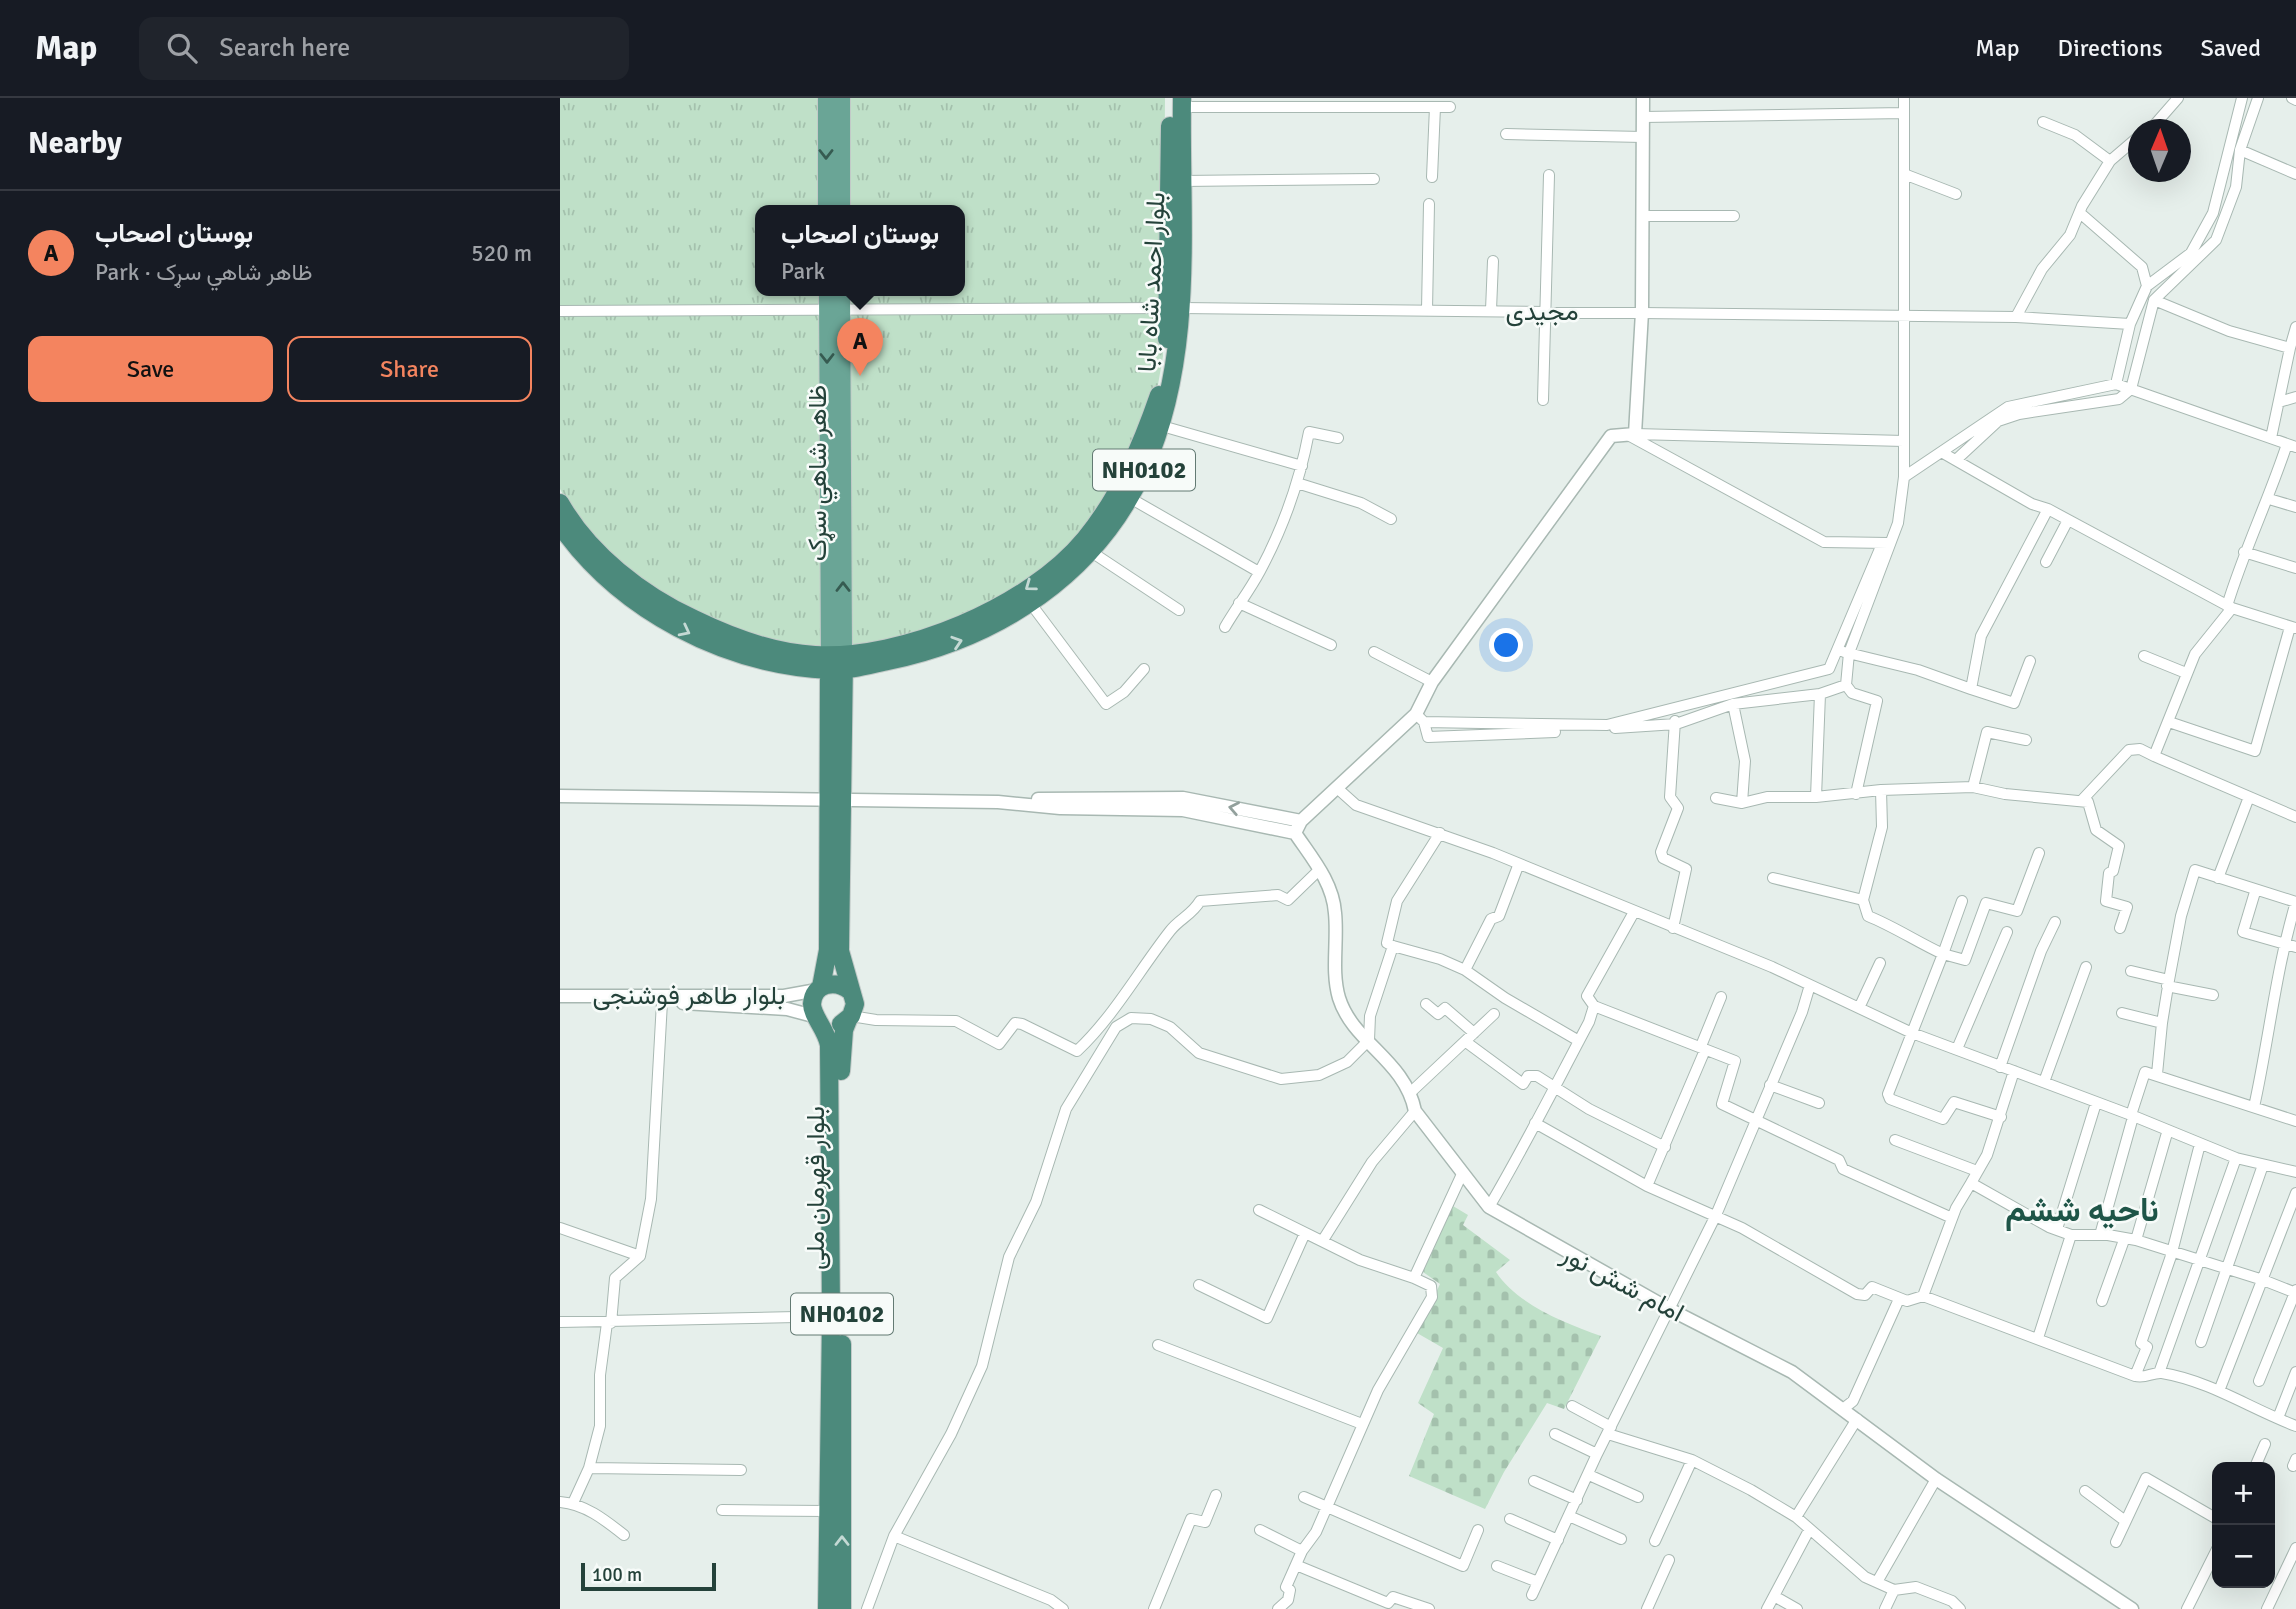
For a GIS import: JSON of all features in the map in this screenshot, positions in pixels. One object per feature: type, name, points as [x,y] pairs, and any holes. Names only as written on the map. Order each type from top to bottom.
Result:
[{"type":"highway","name":"بلوار احمد شاه بابا","points":[[560,503],[568,517],[600,553],[633,583],[671,608],[718,630],[756,643],[836,662],[908,643],[968,623],[1015,598],[1054,569],[1083,541],[1102,517],[1140,451],[1164,372],[1175,308],[1182,181],[1178,101]]},
{"type":"highway","name":"بلوار احمد شاه بابا","points":[[560,525],[589,562],[617,586],[683,630],[726,650],[776,664],[911,656],[975,636],[1031,604],[1063,579],[1090,551],[1130,498],[1162,426],[1177,363],[1175,308],[1178,101]]},
{"type":"highway","name":"NH0102","points":[[818,1019],[812,1000],[819,988],[828,950],[835,799],[836,662]]},
{"type":"highway","name":"NH0102","points":[[835,799],[840,951],[855,1004],[850,1018]]},
{"type":"highway","points":[[819,988],[833,983],[850,991]]},
{"type":"highway","points":[[818,1019],[834,1025],[850,1018]]},
{"type":"highway","name":"بلوار قهرمان ملی","points":[[827,1609],[827,1511],[837,1316],[841,1056],[850,1018]]},
{"type":"highway","name":"بلوار قهرمان ملی","points":[[818,1019],[827,1030],[829,1045],[842,1609]]},
{"type":"main road","points":[[826,98],[826,205]]},
{"type":"main road","points":[[842,98],[842,205]]},
{"type":"main road","points":[[829,296],[835,310]]},
{"type":"main road","points":[[836,662],[835,310],[840,296]]},
{"type":"street","points":[[1633,435],[1642,312],[1643,98]]},
{"type":"street","points":[[1633,435],[1824,542],[1886,542],[1898,528],[1904,477],[1904,98]]},
{"type":"street","points":[[2160,119],[2178,98]]},
{"type":"street","points":[[2116,384],[2130,324],[2147,286],[2191,253],[2213,213],[2242,98]]},
{"type":"street","points":[[1957,459],[1998,421],[2019,414],[2119,400],[2131,389],[2154,300],[2216,240],[2236,187],[2240,150],[2258,98]]},
{"type":"street","points":[[1178,101],[1450,107]]},
{"type":"street","points":[[1432,177],[1435,107]]},
{"type":"street","points":[[1643,117],[1904,113]]},
{"type":"street","points":[[2043,121],[2075,135],[2110,161]]},
{"type":"street","points":[[1506,134],[1643,138]]},
{"type":"street","points":[[2016,317],[2042,269],[2070,235],[2110,161],[2128,146]]},
{"type":"street","points":[[2240,150],[2296,174]]},
{"type":"street","points":[[1904,174],[1956,194]]},
{"type":"street","points":[[1543,400],[1543,311],[1549,175]]},
{"type":"street","points":[[1182,181],[1374,179]]},
{"type":"street","points":[[1427,310],[1429,204]]},
{"type":"street","points":[[2080,213],[2142,267],[2147,286]]},
{"type":"street","points":[[1643,216],[1734,215]]},
{"type":"street","points":[[1491,310],[1493,261]]},
{"type":"street","points":[[2154,300],[2229,331],[2290,348]]},
{"type":"street","name":"مجیدی","points":[[560,311],[1175,308],[1491,310],[1904,318],[2016,317],[2130,324]]},
{"type":"street","points":[[2272,438],[2296,327]]},
{"type":"street","points":[[1904,477],[2008,407],[2116,384],[2291,445],[2244,552],[2230,607],[2195,654],[2154,757]]},
{"type":"street","points":[[2279,402],[2296,397]]},
{"type":"street","points":[[1162,426],[1302,466]]},
{"type":"street","points":[[1225,626],[1259,572],[1297,483],[1309,432],[1338,438]]},
{"type":"street","points":[[560,796],[998,802],[1059,798],[1183,798],[1298,827],[1337,788],[1420,718],[1432,682],[1611,436],[1904,441]]},
{"type":"street","points":[[1943,453],[2032,503],[2048,509],[2067,522],[2230,607],[2293,628],[2255,751],[2169,722]]},
{"type":"street","points":[[1297,483],[1361,503],[1391,519]]},
{"type":"street","points":[[1130,498],[1259,572]]},
{"type":"street","points":[[1420,718],[1607,725],[1829,669],[1861,626],[1901,499]]},
{"type":"street","points":[[2269,499],[2296,507]]},
{"type":"street","points":[[1971,689],[1981,636],[2048,509]]},
{"type":"street","points":[[2046,562],[2067,522]]},
{"type":"street","points":[[1090,551],[1179,610]]},
{"type":"street","points":[[2244,552],[2296,568]]},
{"type":"street","points":[[1239,603],[1331,645]]},
{"type":"street","points":[[1031,604],[1106,704],[1124,692],[1144,669]]},
{"type":"street","points":[[1374,652],[1432,682]]},
{"type":"street","points":[[1844,652],[1919,670],[2014,703],[2030,661]]},
{"type":"street","points":[[1844,652],[1846,685],[1852,693],[1877,701],[1856,794]]},
{"type":"street","points":[[2144,656],[2186,673]]},
{"type":"street","points":[[1420,718],[1428,737],[1676,724],[1733,704],[1820,694],[1846,685]]},
{"type":"street","points":[[1816,797],[1820,694]]},
{"type":"street","points":[[1733,704],[1745,761],[1742,803]]},
{"type":"street","points":[[1674,928],[1686,869],[1663,858],[1661,852],[1678,808],[1670,797],[1675,710]]},
{"type":"street","points":[[1973,788],[1987,732],[2026,740]]},
{"type":"street","points":[[2082,799],[2129,750],[2140,748],[2154,757],[2296,817]]},
{"type":"street","points":[[1337,788],[1356,805],[1440,833],[1674,928],[1810,985],[1912,1033],[2236,1158],[2296,1172]]},
{"type":"street","points":[[1716,798],[1742,803],[1767,797],[1816,797],[1881,790],[1973,788],[2065,800],[2082,799],[2088,802],[2096,830],[2119,846],[2113,871],[2109,873],[2106,901],[2127,907],[2120,928]]},
{"type":"street","points":[[1881,790],[1882,827],[1863,900],[1868,916],[1896,927],[1908,937],[1943,954],[1965,960],[1986,903],[2017,911],[2039,853]]},
{"type":"street","points":[[2218,878],[2249,797]]},
{"type":"street","name":"امام شش نور","points":[[1298,827],[1330,887],[1335,911],[1335,965],[1339,999],[1354,1025],[1401,1075],[1411,1092],[1415,1111],[1489,1206],[1524,1230],[1671,1310],[1792,1371],[1936,1479],[2132,1609]]},
{"type":"street","points":[[1440,833],[1397,901],[1387,943],[1440,959],[1465,970],[1505,998],[1579,1041]]},
{"type":"street","points":[[1465,970],[1491,919],[1499,916],[1518,866]]},
{"type":"street","points":[[1077,1051],[1114,1013],[1123,993],[1173,928],[1194,912],[1200,901],[1278,895],[1288,900],[1319,870]]},
{"type":"street","points":[[2157,1074],[2168,983],[2181,916],[2195,870],[2255,892],[2296,902],[2284,944],[2269,1040],[2254,1107]]},
{"type":"street","points":[[1773,878],[1863,900]]},
{"type":"street","points":[[2255,892],[2243,932],[2296,947]]},
{"type":"street","points":[[1962,901],[1888,1094],[1890,1099],[1943,1119],[1954,1102],[2001,1117]]},
{"type":"street","points":[[1634,912],[1587,996],[1594,1006],[1735,1061],[1723,1104],[1839,1160],[1843,1169],[1952,1218]]},
{"type":"street","points":[[2000,1067],[2041,951],[2055,922]]},
{"type":"street","points":[[1957,1049],[2007,932]]},
{"type":"street","points":[[867,1609],[894,1536],[951,1434],[982,1366],[1009,1256],[1036,1202],[1066,1109],[1094,1059],[1116,1027],[1131,1018],[1151,1019],[1170,1027],[1199,1053],[1281,1079],[1319,1075],[1347,1062],[1369,1040],[1370,1016],[1393,946]]},
{"type":"street","points":[[1859,1008],[1880,963]]},
{"type":"street","points":[[2045,1083],[2086,967]]},
{"type":"street","points":[[2131,971],[2213,995]]},
{"type":"street","points":[[1532,1595],[1597,1454],[1716,1215],[1802,1012],[1810,985]]},
{"type":"street","name":"بلوار طاهر فوشنجی","points":[[560,996],[784,996],[819,988]]},
{"type":"street","points":[[1701,1046],[1721,997]]},
{"type":"street","points":[[573,1503],[589,1468],[600,1426],[600,1375],[615,1278],[640,1256],[651,1199],[662,1002]]},
{"type":"street","name":"بلوار طاهر فوشنجی","points":[[560,1003],[662,1002],[787,1009],[818,1019]]},
{"type":"street","points":[[1426,1004],[1438,1014],[1445,1008],[1474,1033]]},
{"type":"street","points":[[1489,1206],[1579,1041],[1594,1006]]},
{"type":"street","points":[[2122,1013],[2162,1023]]},
{"type":"street","points":[[1411,1092],[1494,1014]]},
{"type":"street","points":[[850,1018],[956,1021],[999,1045],[1015,1023],[1022,1024],[1094,1059]]},
{"type":"street","points":[[1466,1042],[1523,1084],[1528,1076],[1537,1076],[1589,1109],[1665,1147]]},
{"type":"street","points":[[1647,1186],[1705,1050],[1701,1046]]},
{"type":"street","points":[[1923,1296],[1952,1218],[2001,1117],[2014,1071]]},
{"type":"street","points":[[2100,1235],[2145,1072],[2296,1121]]},
{"type":"street","points":[[1770,1085],[1819,1103]]},
{"type":"street","points":[[2056,1229],[2096,1103]]},
{"type":"street","points":[[1323,1240],[1372,1162],[1415,1111]]},
{"type":"street","points":[[1535,1124],[1647,1186],[1716,1215],[1857,1294],[1864,1295],[1872,1287],[1899,1299],[1912,1301],[1923,1296],[2135,1376],[2144,1378],[2159,1373],[2219,1391],[2296,1426]]},
{"type":"street","points":[[2136,1240],[2167,1133]]},
{"type":"street","points":[[1895,1140],[1977,1171]]},
{"type":"street","points":[[2135,1376],[2147,1347],[2141,1343],[2172,1252],[2200,1144]]},
{"type":"street","points":[[2159,1373],[2236,1158]]},
{"type":"street","points":[[2224,1269],[2263,1165]]},
{"type":"street","points":[[1414,1278],[1462,1174]]},
{"type":"street","points":[[1971,1183],[2071,1235],[2100,1235],[2136,1240],[2296,1292],[2259,1381]]},
{"type":"street","points":[[2219,1391],[2296,1193]]},
{"type":"street","points":[[1259,1210],[1360,1260],[1432,1286],[1432,1297],[1378,1390],[1312,1539],[1302,1551],[1286,1587],[1290,1590],[1288,1600],[1278,1609]]},
{"type":"street","points":[[560,1228],[640,1256]]},
{"type":"street","points":[[1199,1285],[1267,1318],[1305,1233]]},
{"type":"street","points":[[2038,1338],[2071,1235]]},
{"type":"street","points":[[2102,1301],[2124,1240]]},
{"type":"street","points":[[2201,1342],[2228,1272],[2224,1269]]},
{"type":"street","points":[[1843,1409],[1853,1401],[1899,1299]]},
{"type":"street","points":[[560,1322],[837,1316]]},
{"type":"street","points":[[1158,1345],[1362,1424]]},
{"type":"street","points":[[2278,1418],[2292,1394],[2296,1372]]},
{"type":"street","points":[[1572,1406],[1610,1430],[1692,1460],[1796,1517],[1865,1577],[1894,1590],[1916,1587],[1952,1601],[1960,1609]]},
{"type":"street","points":[[1796,1517],[1857,1419]]},
{"type":"street","points":[[1555,1434],[1597,1454]]},
{"type":"street","points":[[2257,1462],[2265,1444]]},
{"type":"street","points":[[1655,1541],[1692,1460]]},
{"type":"street","points":[[589,1468],[741,1470]]},
{"type":"street","points":[[1589,1475],[1638,1497]]},
{"type":"street","points":[[2116,1542],[2146,1478],[2212,1516]]},
{"type":"street","points":[[1877,1582],[1936,1479]]},
{"type":"street","points":[[1534,1481],[1577,1500]]},
{"type":"street","points":[[2085,1491],[2124,1520]]},
{"type":"street","points":[[1154,1609],[1191,1519],[1205,1522],[1216,1495]]},
{"type":"street","points":[[1304,1497],[1463,1566],[1478,1531]]},
{"type":"street","points":[[560,1502],[573,1503],[604,1519],[624,1535]]},
{"type":"street","points":[[722,1510],[827,1511]]},
{"type":"street","points":[[1569,1516],[1621,1539]]},
{"type":"street","points":[[1510,1519],[1558,1540]]},
{"type":"street","points":[[1260,1530],[1302,1551]]},
{"type":"street","points":[[1767,1609],[1809,1530]]},
{"type":"street","points":[[894,1536],[1063,1609]]},
{"type":"street","points":[[2267,1609],[2296,1548]]},
{"type":"street","points":[[2187,1609],[2212,1559]]},
{"type":"street","points":[[1647,1609],[1669,1560]]},
{"type":"street","points":[[1296,1565],[1388,1603],[1393,1597],[1429,1609]]},
{"type":"street","points":[[1497,1566],[1538,1582]]},
{"type":"street","points":[[1885,1609],[1894,1590]]},
{"type":"street","points":[[1774,1596],[1797,1609]]},
{"type":"green space","points":[[560,98],[1165,98],[1163,356],[1156,396],[1095,522],[1036,579],[969,618],[856,647],[820,649],[775,642],[719,624],[673,602],[634,574],[572,512],[560,489]]},
{"type":"green space","points":[[1453,1206],[1468,1215],[1463,1225],[1510,1260],[1496,1272],[1505,1284],[1543,1312],[1601,1336],[1564,1409],[1547,1403],[1504,1472],[1485,1509],[1409,1476],[1434,1414],[1418,1403],[1443,1348],[1417,1333],[1440,1284],[1423,1272]]},
{"type":"place","name":"بوستان اصحاب","points":[[860,376]]},
{"type":"district","name":"ناحیه ششم","points":[[2082,1209]]}]
